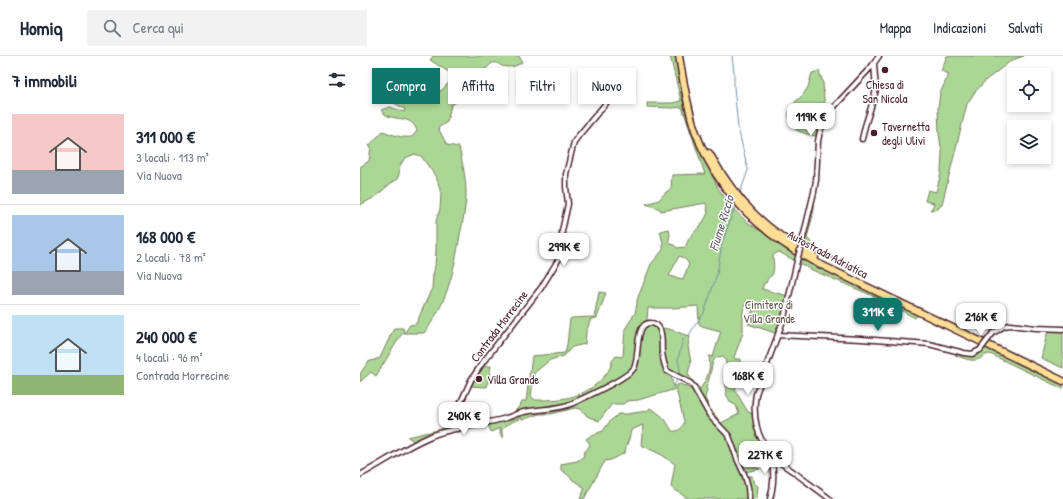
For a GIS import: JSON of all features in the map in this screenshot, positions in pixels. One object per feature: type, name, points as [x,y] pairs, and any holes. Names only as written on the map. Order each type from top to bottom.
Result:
[{"type":"highway","name":"Autostrada Adriatica","points":[[679,56],[691,107],[710,158],[733,191],[746,206],[789,248],[813,261],[1063,381]]},
{"type":"highway","name":"Autostrada Adriatica","points":[[683,56],[689,98]]},
{"type":"highway","name":"Autostrada Adriatica","points":[[775,235],[814,257],[1063,376]]},
{"type":"street","points":[[770,499],[773,472],[771,458],[758,430],[754,415],[754,407],[760,381],[784,318],[814,192],[820,131],[831,110],[874,64],[879,56]]},
{"type":"street","points":[[862,139],[864,126],[876,90],[874,64]]},
{"type":"street","name":"Contrada Morrecine","points":[[458,429],[459,409],[472,380],[483,362],[541,288],[560,257],[562,249],[562,231],[568,204],[566,174],[574,142],[605,104]]},
{"type":"street","points":[[360,475],[430,436],[505,418],[531,410],[566,407],[622,378],[634,368],[642,327],[649,323],[659,327],[661,332],[662,354],[667,371],[690,384],[696,390],[710,416],[729,436],[745,476],[748,486],[749,499]]},
{"type":"street","points":[[778,335],[929,344],[972,354],[980,350],[993,333],[1010,325],[1063,329]]},
{"type":"street","points":[[768,451],[777,460],[830,499]]},
{"type":"green space","points":[[433,56],[519,56],[522,62],[510,67],[492,63],[487,68],[448,68],[448,72],[430,60]]},
{"type":"green space","name":"Cimitero di Villa Grande","points":[[670,56],[676,56],[684,100],[705,160],[718,188],[731,207],[746,221],[784,248],[808,262],[945,327],[944,329],[918,315],[915,318],[880,299],[812,270],[779,252],[773,255],[773,273],[766,283],[764,283],[762,289],[788,296],[778,334],[748,324],[754,306],[745,304],[743,311],[743,333],[734,357],[735,359],[741,359],[736,370],[736,392],[748,412],[753,414],[757,431],[755,436],[761,442],[765,450],[753,450],[742,454],[742,464],[745,467],[755,467],[760,469],[745,472],[731,437],[706,408],[696,387],[668,370],[659,326],[644,324],[634,365],[630,370],[618,379],[583,397],[582,393],[601,380],[616,356],[623,356],[625,329],[635,313],[637,300],[651,264],[663,250],[660,231],[669,229],[670,235],[668,243],[677,248],[686,247],[690,238],[701,225],[708,213],[706,203],[661,211],[660,209],[646,204],[659,200],[671,189],[672,175],[705,174],[682,107],[647,107],[647,103],[672,103],[681,101]],"holes":[[[679,256],[684,258],[689,264],[683,279],[669,276]],[[698,306],[699,325],[721,331],[713,357],[709,356],[710,365],[708,373],[700,389],[690,378],[688,373],[691,363],[688,346],[690,336],[661,328],[656,321],[647,320],[648,308]],[[723,356],[725,359],[727,371],[726,394],[731,403],[736,405],[739,414],[721,423],[709,407],[705,398],[713,361],[717,357]]]},
{"type":"green space","points":[[947,56],[1024,56],[1012,60],[986,80],[974,93],[967,104],[942,204],[938,209],[930,210],[934,203],[925,201],[928,190],[936,192],[941,173],[942,153],[939,134],[938,108],[940,93],[949,74],[941,71]]},
{"type":"green space","points":[[819,71],[823,83],[825,113],[816,136],[805,134],[796,130],[789,118],[789,112],[808,87],[812,73]]},
{"type":"green space","points":[[448,84],[448,104],[453,104],[451,105],[447,122],[438,128],[447,145],[459,147],[464,170],[466,198],[455,261],[448,287],[438,311],[424,333],[404,333],[410,325],[416,324],[432,288],[436,250],[436,221],[440,209],[441,194],[438,182],[421,156],[415,154],[404,159],[400,166],[397,179],[375,197],[360,205],[360,167],[369,161],[371,147],[369,146],[383,131],[397,136],[412,137],[417,131],[415,126],[408,120],[390,117],[381,110],[390,107],[404,112],[405,109],[396,104],[440,104],[440,91]]},
{"type":"green space","points":[[814,199],[813,214],[807,239],[814,247],[822,252],[857,269],[860,272],[803,245]]},
{"type":"green space","points":[[599,292],[606,293],[597,318],[591,319],[586,332],[585,344],[572,347],[564,356],[550,360],[534,373],[531,396],[535,400],[563,399],[580,394],[579,399],[564,405],[514,413],[523,401],[526,401],[532,356],[565,353],[570,319],[594,317]]},
{"type":"green space","points":[[649,326],[654,327],[659,332],[661,340],[661,354],[670,371],[673,384],[676,388],[677,385],[680,384],[691,389],[703,407],[725,434],[743,476],[752,476],[754,484],[758,486],[757,498],[690,499],[684,496],[671,487],[675,464],[662,455],[641,445],[643,425],[631,430],[625,453],[611,460],[605,461],[584,499],[580,499],[585,488],[561,470],[561,464],[577,461],[583,457],[590,444],[586,439],[603,431],[610,421],[619,414],[647,411],[650,408],[663,417],[672,431],[679,430],[682,428],[684,421],[676,389],[638,400],[627,401],[623,404],[612,404],[599,421],[587,416],[581,409],[575,408],[551,414],[539,414],[522,420],[521,418],[508,424],[502,429],[502,434],[504,437],[502,437],[500,433],[500,428],[491,432],[488,424],[521,414],[568,407],[619,381],[637,363],[641,337],[643,331]]},
{"type":"green space","points":[[394,328],[403,328],[404,333],[401,335],[376,376],[371,372],[360,382],[360,374],[368,362],[380,358]]},
{"type":"green space","points":[[1048,330],[1063,330],[1063,368],[1041,358]]},
{"type":"green space","points":[[987,346],[1063,383],[1063,389],[990,354],[977,360],[956,356],[957,352],[973,355],[979,353]]},
{"type":"green space","points":[[482,366],[491,366],[487,387],[470,386]]},
{"type":"green space","points":[[454,426],[455,428],[428,435],[415,442],[408,437],[442,428]]},
{"type":"waterway","name":"Fiume Riccio","points":[[732,56],[738,128],[748,170],[740,193]]},
{"type":"waterway","name":"Fiume Riccio","points":[[679,376],[680,370],[678,359],[683,339],[689,335],[704,313],[717,274],[722,243],[736,204]]},
{"type":"waterway","name":"Fiume Riccio","points":[[673,387],[678,379]]},
{"type":"place","name":"Chiesa di San Nicola","points":[[885,70]]},
{"type":"place","name":"Tavernetta degli Ulivi","points":[[874,133]]},
{"type":"place","name":"Villa Grande","points":[[479,379]]}]
